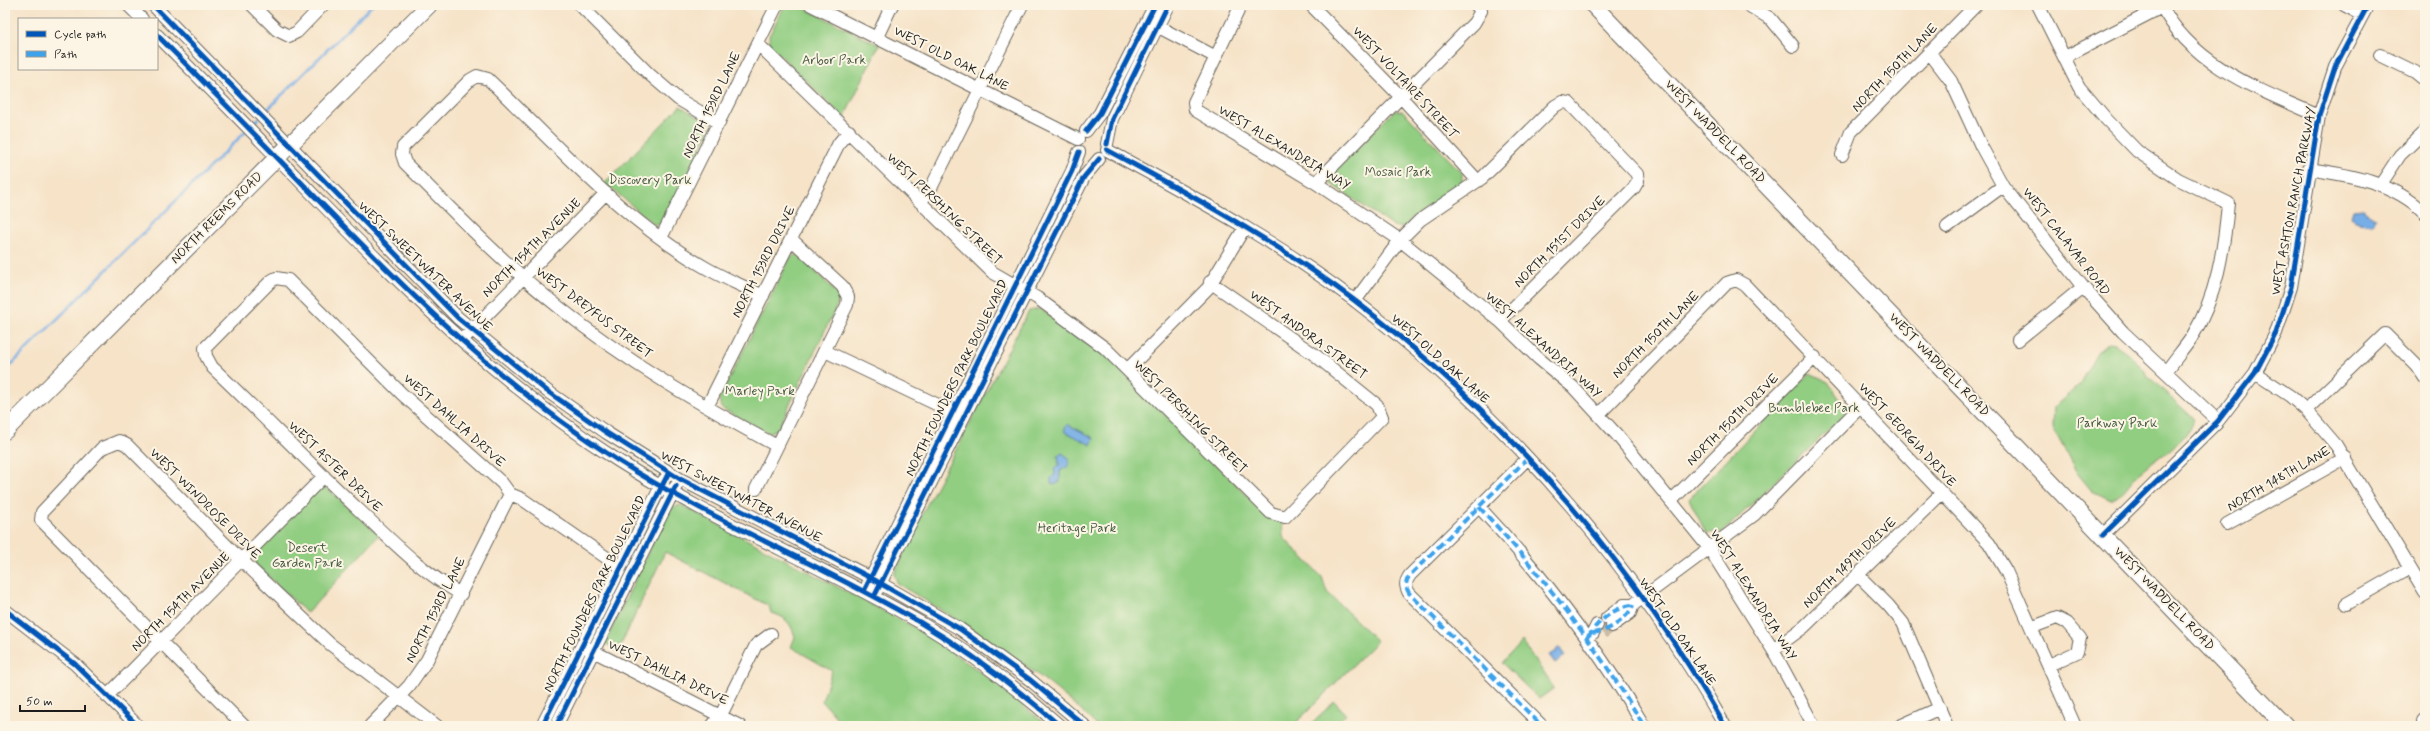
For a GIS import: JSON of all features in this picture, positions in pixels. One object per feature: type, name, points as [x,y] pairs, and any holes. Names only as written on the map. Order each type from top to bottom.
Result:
[{"type":"main road","name":"NORTH REEMS ROAD","points":[[5,431],[429,5]]},
{"type":"main road","name":"WEST WADDELL ROAD","points":[[1593,5],[2285,726]]},
{"type":"street","points":[[128,5],[141,18]]},
{"type":"street","name":"WEST SWEETWATER AVENUE","points":[[153,5],[288,146],[471,330],[578,413],[680,479],[876,580],[976,640],[1029,679],[1085,726]]},
{"type":"street","points":[[252,5],[277,30],[289,36],[297,32],[323,5]]},
{"type":"street","points":[[580,5],[649,74],[678,99],[719,123]]},
{"type":"street","name":"NORTH 153RD LANE","points":[[661,238],[777,5]]},
{"type":"street","name":"WEST OLD OAK LANE","points":[[811,5],[980,89],[1082,135],[1100,132],[1104,151],[1199,199],[1245,227],[1355,301],[1383,323],[1471,400],[1528,458],[1580,516],[1643,598],[1692,671],[1725,726]]},
{"type":"street","points":[[876,37],[892,5]]},
{"type":"street","points":[[920,202],[929,192],[1022,5]]},
{"type":"street","name":"NORTH FOUNDERS PARK BOULEVARD","points":[[869,594],[964,418],[1025,292],[1087,172],[1104,151],[1112,119],[1152,24],[1155,5]]},
{"type":"street","name":"NORTH FOUNDERS PARK BOULEVARD","points":[[1082,135],[1100,113],[1152,24],[1168,5]]},
{"type":"street","points":[[1152,24],[1216,57],[1241,5]]},
{"type":"street","name":"WEST VOLTAIRE STREET","points":[[1311,5],[1400,96],[1478,181]]},
{"type":"street","points":[[1748,5],[1771,19],[1793,46]]},
{"type":"street","name":"NORTH 150TH LANE","points":[[1842,155],[1851,132],[1976,5]]},
{"type":"street","points":[[2038,5],[2079,87],[2137,151],[2178,179],[2228,203],[2225,242],[2215,287],[2192,337],[2166,372]]},
{"type":"street","points":[[2344,5],[2364,10]]},
{"type":"street","points":[[2064,57],[2162,6],[2194,48],[2212,64],[2232,76],[2319,116]]},
{"type":"street","points":[[1316,183],[1400,96],[1474,23],[1478,8]]},
{"type":"street","name":"WEST ASHTON RANCH PARKWAY","points":[[2103,535],[2218,421],[2255,373],[2276,332],[2291,287],[2308,169],[2319,116],[2335,67],[2364,10]]},
{"type":"street","name":"WEST SWEETWATER AVENUE","points":[[158,36],[408,292],[508,382],[561,422],[660,486],[869,594],[923,624],[975,659],[1060,726]]},
{"type":"street","name":"WEST PERSHING STREET","points":[[758,44],[850,131],[992,272],[1014,287],[1025,292],[1091,337],[1127,370],[1271,513],[1285,517]]},
{"type":"street","name":"WEST CALAVAR ROAD","points":[[1929,52],[1951,81],[1981,146],[2003,186],[2083,287],[2123,332],[2218,421]]},
{"type":"street","points":[[2380,55],[2415,72],[2425,80]]},
{"type":"street","name":"WEST ALEXANDRIA WAY","points":[[1216,57],[1194,102],[1195,110],[1316,183],[1400,240],[1500,322],[1538,358],[1573,386],[1599,414],[1710,549],[1773,650],[1814,726]]},
{"type":"street","name":"WEST DREYFUS STREET","points":[[606,193],[488,79],[477,76],[470,80],[403,147],[402,154],[405,163],[523,278],[604,342],[658,378],[777,446]]},
{"type":"street","name":"NORTH 151ST DRIVE","points":[[1478,181],[1555,106],[1562,102],[1569,103],[1637,174],[1638,181],[1634,188],[1500,322]]},
{"type":"street","name":"NORTH 153RD DRIVE","points":[[707,407],[839,143],[850,131]]},
{"type":"street","points":[[2381,184],[2400,155],[2425,131]]},
{"type":"street","points":[[1082,135],[1079,152],[1085,158],[1104,151]]},
{"type":"street","name":"NORTH FOUNDERS PARK BOULEVARD","points":[[876,580],[952,412],[1072,171],[1079,152]]},
{"type":"street","points":[[2308,169],[2340,173],[2381,184],[2413,202],[2425,213]]},
{"type":"street","points":[[1355,301],[1400,240],[1420,220],[1478,181]]},
{"type":"street","points":[[1948,226],[2003,186]]},
{"type":"street","points":[[606,193],[661,238],[708,269],[763,296]]},
{"type":"street","name":"NORTH 154TH AVENUE","points":[[461,341],[606,193]]},
{"type":"street","points":[[1127,370],[1208,288],[1210,282],[1245,227]]},
{"type":"street","points":[[756,490],[825,351],[846,305],[848,297],[842,286],[791,239]]},
{"type":"street","name":"WEST ASTER DRIVE","points":[[282,278],[271,281],[205,348],[206,356],[212,367],[419,566],[443,584],[461,594]]},
{"type":"street","name":"WEST DAHLIA DRIVE","points":[[282,278],[288,280],[402,394],[502,483],[510,494],[522,499],[620,567]]},
{"type":"street","name":"NORTH 150TH LANE","points":[[1599,414],[1727,283],[1736,280]]},
{"type":"street","name":"WEST GEORGIA DRIVE","points":[[1736,280],[1745,285],[1989,543],[2006,570],[2033,627],[2075,726]]},
{"type":"street","name":"WEST ANDORA STREET","points":[[1210,282],[1315,355],[1377,405],[1382,417],[1285,517]]},
{"type":"street","points":[[2018,340],[2083,287]]},
{"type":"street","points":[[2306,410],[2384,334],[2417,366],[2425,378]]},
{"type":"street","points":[[825,351],[964,418]]},
{"type":"street","name":"NORTH 150TH DRIVE","points":[[1672,502],[1814,357]]},
{"type":"street","points":[[2255,373],[2290,396],[2306,410],[2345,458],[2425,593]]},
{"type":"street","points":[[1603,626],[1624,605],[1633,605],[1754,515],[1860,406]]},
{"type":"street","name":"WEST WINDROSE DRIVE","points":[[161,642],[41,520],[42,512],[102,448],[118,441],[127,445],[242,560],[330,644],[436,726]]},
{"type":"street","points":[[1528,458],[1410,575],[1406,580],[1405,586],[1409,593],[1542,726]]},
{"type":"street","name":"NORTH 148TH LANE","points":[[2227,524],[2345,458]]},
{"type":"street","name":"NORTH FOUNDERS PARK BOULEVARD","points":[[542,726],[660,486],[669,472]]},
{"type":"street","name":"NORTH 154TH AVENUE","points":[[108,696],[324,476]]},
{"type":"street","name":"NORTH FOUNDERS PARK BOULEVARD","points":[[556,726],[672,492],[680,479]]},
{"type":"street","name":"NORTH 149TH DRIVE","points":[[1773,650],[1804,627],[1942,493]]},
{"type":"street","name":"NORTH 153RD LANE","points":[[370,726],[398,698],[427,660],[510,494]]},
{"type":"street","points":[[1479,507],[1527,562],[1603,626],[1644,726]]},
{"type":"street","points":[[2346,604],[2409,568]]},
{"type":"street","points":[[1858,574],[1903,623],[1947,726]]},
{"type":"street","points":[[5,610],[75,664],[138,726]]},
{"type":"street","points":[[2033,627],[2057,618],[2067,623],[2080,638],[2077,652],[2049,665]]},
{"type":"street","points":[[712,726],[721,715],[756,645],[771,634]]},
{"type":"street","points":[[161,642],[244,726]]},
{"type":"street","name":"WEST DAHLIA DRIVE","points":[[582,646],[721,715],[740,726]]},
{"type":"street","points":[[1900,726],[1940,708]]},
{"type":"green space","name":"Arbor Park","points":[[785,5],[798,5],[879,45],[844,118],[770,45],[769,36]]},
{"type":"green space","name":"Discovery Park","points":[[680,106],[708,122],[710,129],[663,223],[655,225],[605,183]]},
{"type":"green space","name":"Mosaic Park","points":[[1394,111],[1403,111],[1462,173],[1462,182],[1412,218],[1403,228],[1393,226],[1330,183],[1330,176]]},
{"type":"green space","name":"Marley Park","points":[[797,254],[831,287],[840,299],[778,429],[768,433],[721,408],[719,399],[790,258]]},
{"type":"green space","name":"Heritage Park","points":[[1040,309],[1108,358],[1268,516],[1282,523],[1283,537],[1322,577],[1327,592],[1377,641],[1293,726],[1097,726],[1051,685],[1002,649],[898,584],[894,574],[924,510],[1029,311]]},
{"type":"green space","name":"Parkway Park","points":[[2109,343],[2115,344],[2129,354],[2149,377],[2193,418],[2185,435],[2170,450],[2144,469],[2122,492],[2111,500],[2092,491],[2077,473],[2053,428],[2054,407],[2079,385],[2097,352]]},
{"type":"green space","name":"Bumblebee Park","points":[[1810,373],[1828,382],[1848,411],[1723,532],[1706,533],[1689,499]]},
{"type":"green space","name":"Desert Garden Park","points":[[318,488],[327,488],[379,535],[307,613],[256,565],[255,553]]},
{"type":"green space","points":[[681,505],[912,626],[981,672],[1048,726],[844,726],[822,701],[832,671],[791,647],[795,637],[792,628],[784,618],[771,613],[769,606],[665,552],[618,651],[605,643],[665,517],[673,507]]},
{"type":"green space","points":[[1522,641],[1554,688],[1539,699],[1502,663]]},
{"type":"green space","points":[[1334,701],[1346,714],[1334,726],[1317,726],[1313,723]]},
{"type":"water","points":[[2363,209],[2376,217],[2373,224],[2359,222],[2351,217],[2353,210]]},
{"type":"water","points":[[1067,424],[1094,438],[1091,445],[1064,431]]},
{"type":"water","points":[[1062,453],[1069,458],[1069,466],[1060,471],[1060,482],[1054,485],[1051,484],[1051,478],[1055,474],[1054,469],[1059,465],[1058,456]]},
{"type":"water","points":[[1559,647],[1565,656],[1555,663],[1549,655],[1557,651],[1556,650]]},
{"type":"waterway","points":[[264,113],[372,5]]},
{"type":"waterway","points":[[251,126],[259,118]]},
{"type":"waterway","points":[[5,371],[246,131]]},
{"type":"tunnel","points":[[1603,633],[1612,626]]},
{"type":"marked path","points":[[1528,458],[1410,575],[1406,584],[1409,593],[1542,726]]},
{"type":"marked path","points":[[1479,507],[1525,558],[1568,612],[1607,668],[1644,726]]},
{"type":"marked path","points":[[1587,637],[1596,626],[1609,615],[1618,609],[1628,605],[1633,605]]},
{"type":"marked path","points":[[1593,633],[1604,630],[1622,620],[1633,605]]},
{"type":"cycle path","points":[[153,5],[458,318],[547,391],[607,433],[680,479],[871,578],[960,629],[1029,679],[1085,726]]},
{"type":"cycle path","points":[[1086,131],[1100,113],[1155,5]]},
{"type":"cycle path","points":[[1107,144],[1112,119],[1168,5]]},
{"type":"cycle path","points":[[2103,535],[2218,421],[2255,373],[2276,333],[2291,287],[2319,116],[2335,67],[2368,5]]},
{"type":"cycle path","points":[[158,36],[326,208],[429,310],[464,342],[537,403],[617,460],[654,482],[730,524],[845,582],[921,623],[958,646],[1027,698],[1060,726]]},
{"type":"cycle path","points":[[1107,150],[1211,207],[1280,249],[1313,271],[1377,318],[1429,361],[1478,407],[1525,455],[1613,558],[1653,612],[1691,668],[1725,726]]},
{"type":"cycle path","points":[[864,591],[1072,171],[1079,152]]},
{"type":"cycle path","points":[[874,597],[1084,177],[1099,159]]},
{"type":"cycle path","points":[[542,726],[669,472]]},
{"type":"cycle path","points":[[556,726],[676,486]]},
{"type":"cycle path","points":[[5,610],[75,664],[138,726]]}]
